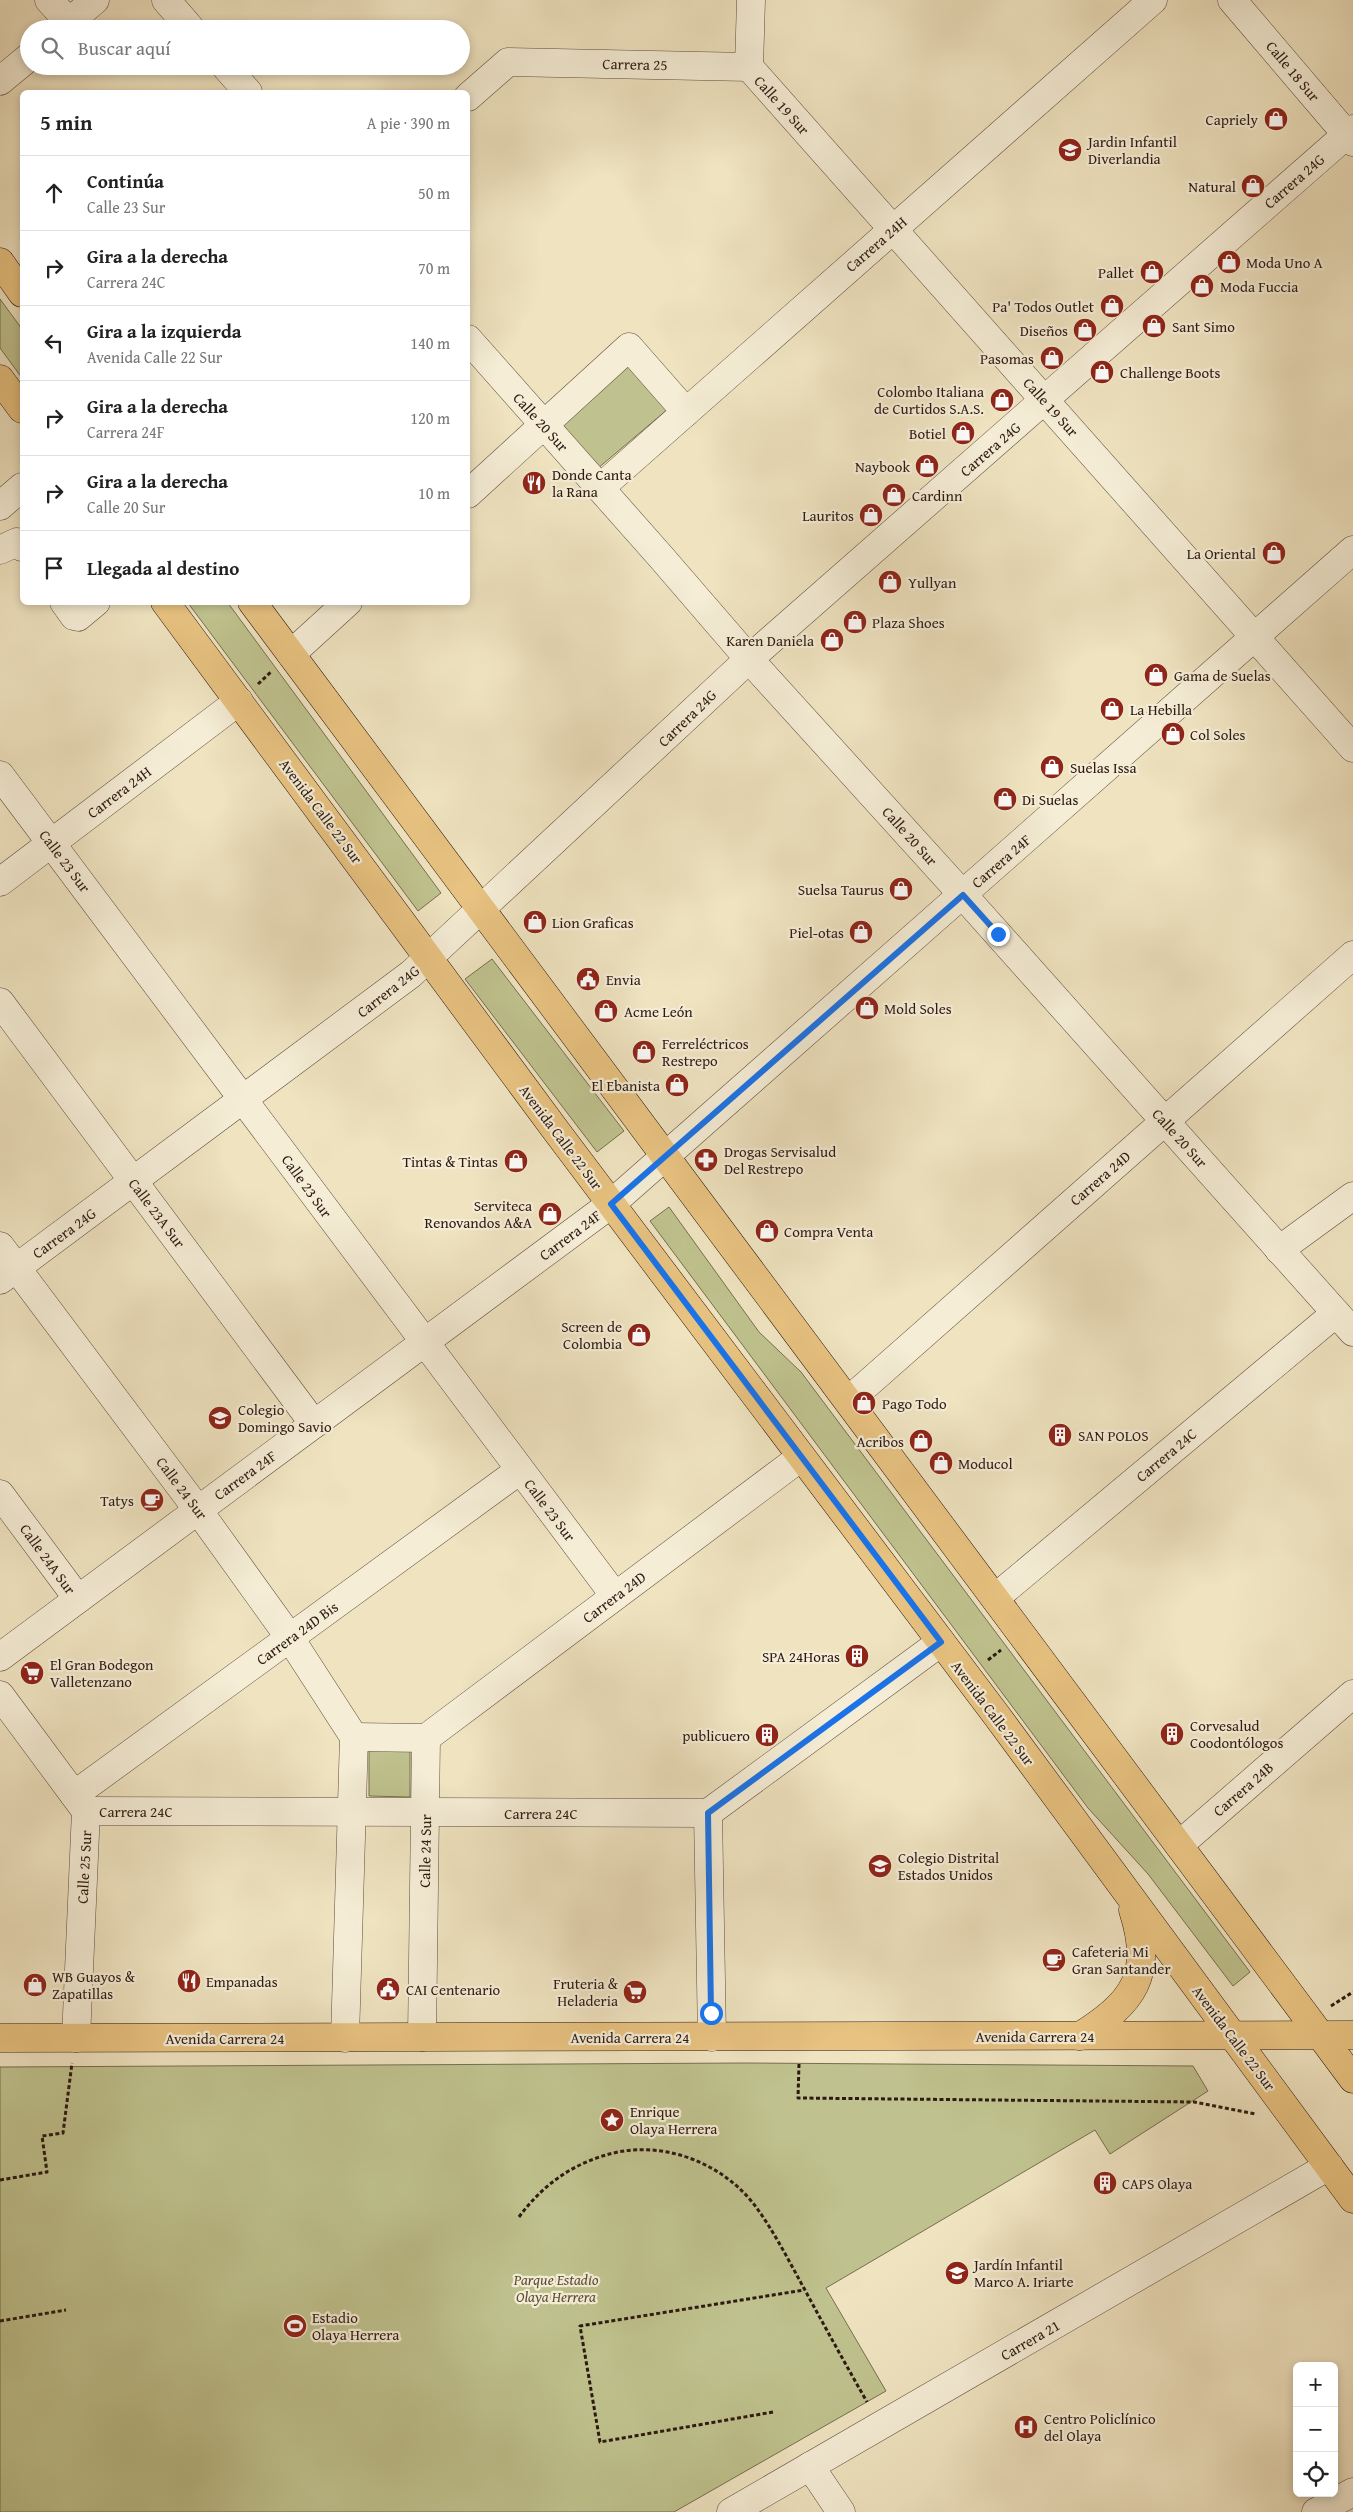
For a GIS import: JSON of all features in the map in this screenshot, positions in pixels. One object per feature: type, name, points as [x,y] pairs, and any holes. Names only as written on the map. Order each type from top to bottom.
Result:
[{"type":"main road","points":[[0,262],[20,290]]},
{"type":"main road","points":[[0,379],[20,406]]},
{"type":"main road","name":"Avenida Calle 22 Sur","points":[[167,605],[611,1204],[941,1642],[1353,2199]]},
{"type":"main road","points":[[254,605],[1353,2079]]},
{"type":"main road","points":[[1080,2036],[1118,2010],[1130,1995],[1139,1974],[1140,1931],[1130,1898]]},
{"type":"main road","name":"Avenida Carrera 24","points":[[0,2038],[1353,2035]]},
{"type":"street","points":[[49,0],[62,20]]},
{"type":"street","points":[[71,20],[95,0]]},
{"type":"street","points":[[166,0],[183,20]]},
{"type":"street","points":[[749,67],[751,0]]},
{"type":"street","name":"Carrera 24H","points":[[600,488],[1153,0]]},
{"type":"street","name":"Calle 18 Sur","points":[[1232,0],[1351,135]]},
{"type":"street","name":"Carrera 25","points":[[470,95],[508,62],[749,67]]},
{"type":"street","points":[[0,82],[20,65]]},
{"type":"street","name":"Calle 19 Sur","points":[[749,67],[1353,748]]},
{"type":"street","points":[[233,75],[246,90]]},
{"type":"street","name":"Carrera 24G","points":[[8,1274],[392,990],[430,958],[749,660],[1351,135]]},
{"type":"street","name":"Calle 20 Sur","points":[[470,341],[749,660],[963,895],[1344,1322]]},
{"type":"street","points":[[470,492],[629,347],[686,412]]},
{"type":"street","points":[[0,506],[20,489]]},
{"type":"street","points":[[0,550],[14,542],[20,545]]},
{"type":"street","name":"Carrera 24F","points":[[0,1657],[611,1204],[1353,550]]},
{"type":"street","points":[[66,605],[74,616],[78,616],[92,605]]},
{"type":"street","points":[[291,654],[345,605]]},
{"type":"street","name":"Carrera 24H","points":[[0,882],[238,701]]},
{"type":"street","name":"Calle 23 Sur","points":[[0,775],[424,1344],[615,1596]]},
{"type":"street","name":"Carrera 24D","points":[[848,1401],[1353,956]]},
{"type":"street","name":"Calle 23A Sur","points":[[0,1002],[314,1424]]},
{"type":"street","points":[[1279,1250],[1353,1196]]},
{"type":"street","name":"Calle 24 Sur","points":[[0,1246],[8,1274],[198,1510],[290,1638],[354,1737]]},
{"type":"street","name":"Carrera 24C","points":[[995,1598],[1344,1322]]},
{"type":"street","name":"Carrera 24D","points":[[426,1738],[802,1457]]},
{"type":"street","name":"Carrera 24D Bis","points":[[80,1803],[290,1638],[520,1470]]},
{"type":"street","name":"Calle 24A Sur","points":[[0,1494],[78,1599]]},
{"type":"street","points":[[712,2036],[708,1813],[941,1642]]},
{"type":"street","name":"Carrera 24B","points":[[1179,1845],[1353,1694]]},
{"type":"street","points":[[0,1695],[80,1803]]},
{"type":"street","points":[[345,2038],[354,1737],[426,1738]]},
{"type":"street","name":"Calle 24 Sur","points":[[422,2037],[426,1738]]},
{"type":"street","name":"Carrera 24C","points":[[80,1803],[351,1812],[708,1813]]},
{"type":"street","name":"Calle 25 Sur","points":[[76,2038],[80,1803]]},
{"type":"street","name":"Carrera 21","points":[[731,2512],[1329,2166]]},
{"type":"street","points":[[810,2466],[841,2512]]},
{"type":"street","points":[[1316,2512],[1353,2492]]},
{"type":"path","points":[[238,701],[291,654]]},
{"type":"path","points":[[966,1676],[1022,1634]]},
{"type":"path","points":[[1330,2007],[1353,1992]]},
{"type":"path","points":[[0,2180],[48,2172],[42,2136],[63,2133],[76,2038]]},
{"type":"path","points":[[800,2063],[798,2098],[1194,2102],[1262,2116]]},
{"type":"path","points":[[519,2217],[534,2196],[554,2180],[601,2156],[625,2151],[649,2150],[671,2153],[696,2160],[735,2185],[755,2206],[805,2290],[880,2426]]},
{"type":"path","points":[[773,2412],[600,2442],[580,2326],[805,2290]]},
{"type":"path","points":[[0,2321],[66,2310]]},
{"type":"green space","points":[[0,299],[20,326],[20,375],[0,348]]},
{"type":"green space","points":[[628,363],[668,409],[597,469],[558,423]]},
{"type":"green space","points":[[189,605],[229,605],[441,893],[418,911]]},
{"type":"green space","points":[[492,959],[624,1131],[597,1152],[465,979]]},
{"type":"green space","points":[[669,1207],[759,1332],[801,1372],[1250,1972],[1233,1986],[1148,1874],[1088,1808],[650,1221]]},
{"type":"green space","points":[[369,1750],[410,1751],[410,1797],[369,1796]]},
{"type":"green space","name":"Parque Estadio Olaya Herrera","points":[[745,2063],[1193,2066],[1208,2091],[1110,2154],[1095,2130],[826,2288],[886,2391],[674,2512],[0,2512],[0,2067]]},
{"type":"place","name":"Capriely","points":[[1276,119]]},
{"type":"place","name":"Jardin Infantil Diverlandia","points":[[1070,150]]},
{"type":"place","name":"Natural","points":[[1253,186]]},
{"type":"place","name":"Moda Uno A","points":[[1229,262]]},
{"type":"place","name":"Pallet","points":[[1152,272]]},
{"type":"place","name":"Moda Fuccia","points":[[1202,286]]},
{"type":"place","name":"Pa' Todos Outlet","points":[[1112,306]]},
{"type":"place","name":"Sant Simo","points":[[1154,326]]},
{"type":"place","name":"Diseños","points":[[1085,330]]},
{"type":"place","name":"Pasomas","points":[[1052,358]]},
{"type":"place","name":"Challenge Boots","points":[[1102,372]]},
{"type":"place","name":"Colombo Italiana de Curtidos S.A.S.","points":[[1002,400]]},
{"type":"place","name":"Botiel","points":[[963,433]]},
{"type":"place","name":"Naybook","points":[[927,466]]},
{"type":"place","name":"Donde Canta la Rana","points":[[534,483]]},
{"type":"place","name":"Cardinn","points":[[894,495]]},
{"type":"place","name":"Lauritos","points":[[871,515]]},
{"type":"place","name":"La Oriental","points":[[1274,553]]},
{"type":"place","name":"Yullyan","points":[[890,582]]},
{"type":"place","name":"Plaza Shoes","points":[[855,622]]},
{"type":"place","name":"Karen Daniela","points":[[832,640]]},
{"type":"place","name":"Gama de Suelas","points":[[1156,675]]},
{"type":"place","name":"La Hebilla","points":[[1112,709]]},
{"type":"place","name":"Col Soles","points":[[1173,734]]},
{"type":"place","name":"Suelas Issa","points":[[1052,767]]},
{"type":"place","name":"Di Suelas","points":[[1005,799]]},
{"type":"place","name":"Suelsa Taurus","points":[[901,889]]},
{"type":"place","name":"Lion Graficas","points":[[535,922]]},
{"type":"place","name":"Piel-otas","points":[[861,932]]},
{"type":"place","name":"Envia","points":[[588,979]]},
{"type":"place","name":"Mold Soles","points":[[867,1008]]},
{"type":"place","name":"Acme León","points":[[606,1011]]},
{"type":"place","name":"Ferreléctricos Restrepo","points":[[644,1052]]},
{"type":"place","name":"El Ebanista","points":[[677,1085]]},
{"type":"place","name":"Drogas Servisalud Del Restrepo","points":[[706,1160]]},
{"type":"place","name":"Tintas & Tintas","points":[[516,1161]]},
{"type":"place","name":"Serviteca Renovandos A&A","points":[[550,1214]]},
{"type":"place","name":"Compra Venta","points":[[767,1231]]},
{"type":"place","name":"Screen de Colombia","points":[[639,1335]]},
{"type":"place","name":"Pago Todo","points":[[864,1403]]},
{"type":"place","name":"Colegio Domingo Savio","points":[[220,1418]]},
{"type":"place","name":"SAN POLOS","points":[[1060,1435]]},
{"type":"place","name":"Acribos","points":[[921,1441]]},
{"type":"place","name":"Moducol","points":[[941,1463]]},
{"type":"place","name":"Tatys","points":[[152,1500]]},
{"type":"place","name":"SPA 24Horas","points":[[857,1656]]},
{"type":"place","name":"El Gran Bodegon Valletenzano","points":[[32,1673]]},
{"type":"place","name":"Corvesalud Coodontólogos","points":[[1172,1734]]},
{"type":"place","name":"publicuero","points":[[767,1735]]},
{"type":"place","name":"Colegio Distrital Estados Unidos","points":[[880,1866]]},
{"type":"place","name":"Cafeteria Mi Gran Santander","points":[[1054,1960]]},
{"type":"place","name":"Empanadas","points":[[189,1981]]},
{"type":"place","name":"WB Guayos & Zapatillas","points":[[35,1985]]},
{"type":"place","name":"CAI Centenario","points":[[388,1989]]},
{"type":"place","name":"Fruteria & Heladeria","points":[[635,1992]]},
{"type":"place","name":"Enrique Olaya Herrera","points":[[612,2120]]},
{"type":"place","name":"CAPS Olaya","points":[[1105,2183]]},
{"type":"place","name":"Jardín Infantil Marco A. Iriarte","points":[[957,2273]]},
{"type":"place","name":"Estadio Olaya Herrera","points":[[295,2326]]},
{"type":"place","name":"Centro Policlínico del Olaya","points":[[1026,2427]]},
{"type":"route","points":[[711,2013],[708,1813],[941,1642],[611,1204],[963,895],[998,934]]}]
